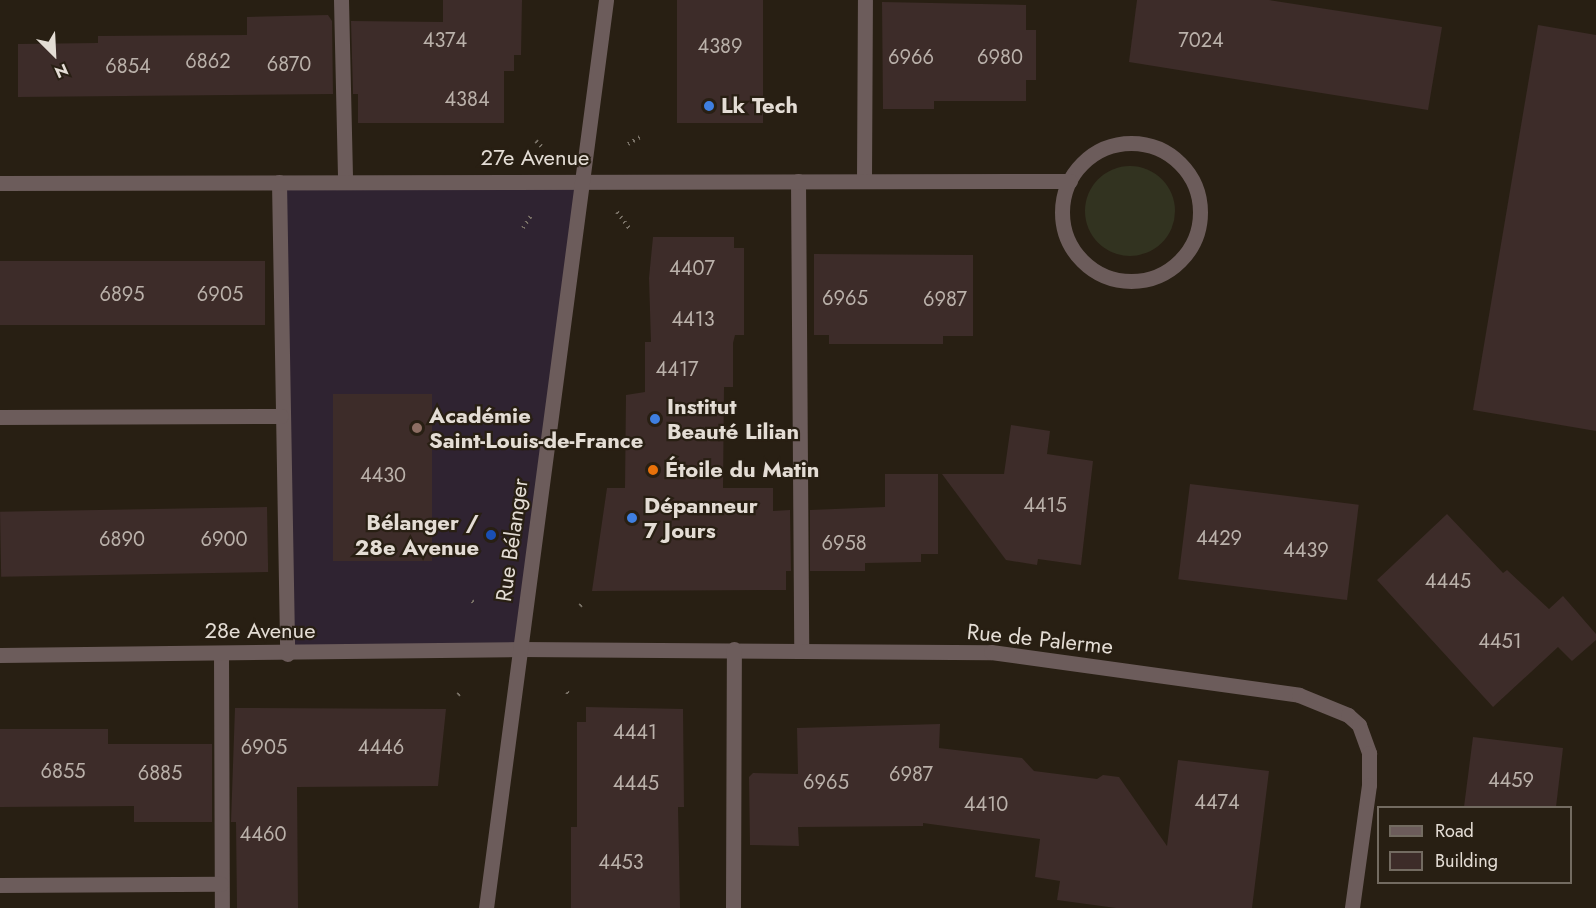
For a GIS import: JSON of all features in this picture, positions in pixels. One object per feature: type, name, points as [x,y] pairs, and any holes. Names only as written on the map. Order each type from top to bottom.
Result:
[{"type":"street","points":[[341,0],[345,182]]},
{"type":"street","name":"Rue Bélanger","points":[[486,908],[606,0]]},
{"type":"street","points":[[864,180],[865,0]]},
{"type":"street","points":[[1123,144],[1145,145],[1166,152],[1183,167],[1195,186],[1200,207],[1198,229],[1189,250],[1164,273],[1132,282],[1108,278],[1088,266],[1072,249],[1064,227],[1063,203],[1070,181],[1083,163],[1101,150],[1123,144]]},
{"type":"street","name":"27e Avenue","points":[[0,183],[584,180],[1070,181]]},
{"type":"street","points":[[798,181],[801,650]]},
{"type":"street","points":[[279,182],[281,416],[287,654]]},
{"type":"street","points":[[0,417],[281,416]]},
{"type":"street","name":"Rue de Palerme","points":[[520,649],[992,652],[1299,695],[1333,706],[1359,725],[1369,753],[1369,785],[1352,908]]},
{"type":"street","name":"28e Avenue","points":[[0,655],[287,654],[520,649]]},
{"type":"street","points":[[733,908],[734,650]]},
{"type":"street","points":[[221,654],[222,908]]},
{"type":"street","points":[[0,885],[222,884]]},
{"type":"path","points":[[628,144],[642,136]]},
{"type":"path","points":[[536,141],[544,149]]},
{"type":"path","points":[[617,212],[629,228]]},
{"type":"path","points":[[523,228],[532,214]]},
{"type":"path","points":[[472,601],[476,604]]},
{"type":"shaded area","name":"Académie Saint-Louis-de-France","points":[[584,180],[520,649],[287,654],[279,182]]},
{"type":"green space","points":[[1121,166],[1139,166],[1155,173],[1168,186],[1175,202],[1175,220],[1168,236],[1155,249],[1139,256],[1121,256],[1105,249],[1092,236],[1085,220],[1085,202],[1092,186],[1105,173]]},
{"type":"building","points":[[443,0],[522,0],[521,55],[514,55],[514,71],[504,71],[504,123],[358,123],[358,94],[353,94],[351,21],[443,22]]},
{"type":"building","points":[[677,0],[763,0],[763,123],[677,123]]},
{"type":"building","points":[[1137,0],[1269,0],[1442,27],[1428,110],[1129,62]]},
{"type":"building","points":[[882,2],[1026,5],[1026,30],[1036,30],[1036,80],[1026,80],[1026,101],[934,101],[934,109],[883,109]]},
{"type":"building","points":[[328,15],[332,21],[333,94],[18,97],[18,44],[98,43],[98,36],[247,35],[247,17]]},
{"type":"building","points":[[1538,25],[1596,35],[1596,431],[1473,410]]},
{"type":"building","points":[[653,237],[734,237],[734,248],[744,248],[744,335],[735,335],[733,343],[733,387],[724,387],[723,488],[773,488],[773,511],[790,510],[791,571],[786,571],[786,590],[592,591],[607,488],[625,488],[626,395],[645,392],[645,342],[651,342],[649,278]]},
{"type":"building","points":[[814,254],[973,255],[973,336],[943,336],[943,344],[829,344],[829,335],[814,335]]},
{"type":"building","points":[[0,261],[265,261],[265,325],[0,325]]},
{"type":"building","points":[[333,394],[432,394],[432,561],[333,561]]},
{"type":"building","points":[[1011,425],[1050,431],[1047,454],[1093,461],[1081,565],[1038,559],[1037,565],[1006,560],[942,474],[1004,474]]},
{"type":"building","points":[[885,474],[938,474],[938,554],[921,554],[921,562],[865,563],[865,571],[810,571],[810,510],[885,507]]},
{"type":"building","points":[[1190,484],[1359,505],[1347,600],[1178,579]]},
{"type":"building","points":[[267,507],[268,572],[1,577],[0,512]]},
{"type":"building","points":[[1447,514],[1503,573],[1507,570],[1549,609],[1563,596],[1596,634],[1596,640],[1572,661],[1558,647],[1493,707],[1377,580]]},
{"type":"building","points":[[586,707],[683,709],[684,807],[678,807],[680,908],[571,908],[571,827],[577,827],[577,722],[586,722]]},
{"type":"building","points":[[235,708],[446,709],[438,786],[297,787],[298,908],[237,908],[236,822],[231,822]]},
{"type":"building","points":[[940,724],[939,748],[1022,758],[1034,771],[1097,779],[1103,775],[1119,777],[1167,846],[1178,760],[1269,771],[1252,908],[1116,908],[1057,900],[1060,881],[1035,877],[1040,839],[923,823],[923,826],[798,827],[799,846],[750,845],[749,777],[753,773],[798,774],[797,728]]},
{"type":"building","points":[[0,729],[108,729],[108,744],[212,744],[212,822],[134,822],[134,806],[0,807]]},
{"type":"building","points":[[1473,737],[1563,748],[1556,806],[1464,806]]},
{"type":"place","name":"Lk Tech","points":[[709,106]]},
{"type":"place","name":"Institut Beauté Lilian","points":[[655,419]]},
{"type":"place","name":"Académie Saint-Louis-de-France","points":[[417,428]]},
{"type":"place","name":"Étoile du Matin","points":[[653,470]]},
{"type":"place","name":"Dépanneur 7 Jours","points":[[632,518]]},
{"type":"place","name":"Bélanger / 28e Avenue","points":[[491,535]]}]
